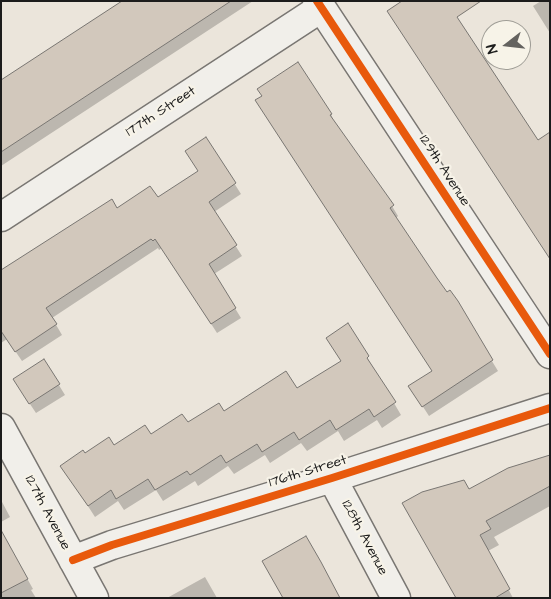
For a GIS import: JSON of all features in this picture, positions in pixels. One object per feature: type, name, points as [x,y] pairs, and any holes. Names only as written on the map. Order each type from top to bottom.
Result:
[{"type":"street","name":"177th Street","points":[[1,217],[319,4]]},
{"type":"street","name":"129th Avenue","points":[[319,4],[550,354]]},
{"type":"street","name":"176th Street","points":[[73,560],[112,545],[332,478],[550,408]]},
{"type":"street","name":"127th Avenue","points":[[1,428],[94,598]]},
{"type":"street","name":"128th Avenue","points":[[332,478],[396,598]]},
{"type":"building","points":[[122,1],[231,1],[1,152],[1,80]]},
{"type":"building","points":[[402,1],[481,1],[457,17],[481,53],[481,70],[492,70],[538,140],[550,132],[550,259],[387,11]]},
{"type":"building","points":[[298,62],[332,114],[330,115],[394,205],[390,208],[447,292],[450,290],[458,301],[493,360],[422,407],[408,386],[432,371],[255,100],[262,96],[257,89]]},
{"type":"building","points":[[206,137],[236,183],[209,202],[237,245],[209,264],[236,308],[211,324],[155,239],[153,241],[151,239],[46,308],[57,324],[15,352],[1,331],[1,270],[112,199],[117,208],[150,186],[158,197],[198,171],[185,151]]},
{"type":"building","points":[[348,323],[369,356],[367,358],[396,402],[374,417],[369,409],[336,430],[330,420],[299,440],[294,432],[262,452],[257,444],[226,463],[221,455],[190,475],[187,471],[155,490],[148,479],[116,499],[111,490],[88,506],[60,466],[83,450],[85,453],[109,437],[114,445],[145,425],[151,434],[182,414],[188,422],[219,403],[224,411],[286,371],[297,388],[341,361],[326,338]]},
{"type":"building","points":[[44,359],[60,384],[29,404],[13,379]]},
{"type":"building","points":[[550,455],[550,486],[486,521],[491,529],[480,535],[510,589],[495,598],[456,598],[402,503],[422,492],[464,480],[469,489],[508,468]]},
{"type":"building","points":[[1,530],[28,579],[1,593]]},
{"type":"building","points":[[306,536],[340,598],[283,598],[262,561]]},
{"type":"cycle path","points":[[317,1],[550,354]]},
{"type":"cycle path","points":[[73,560],[112,545],[332,478],[550,408]]}]
